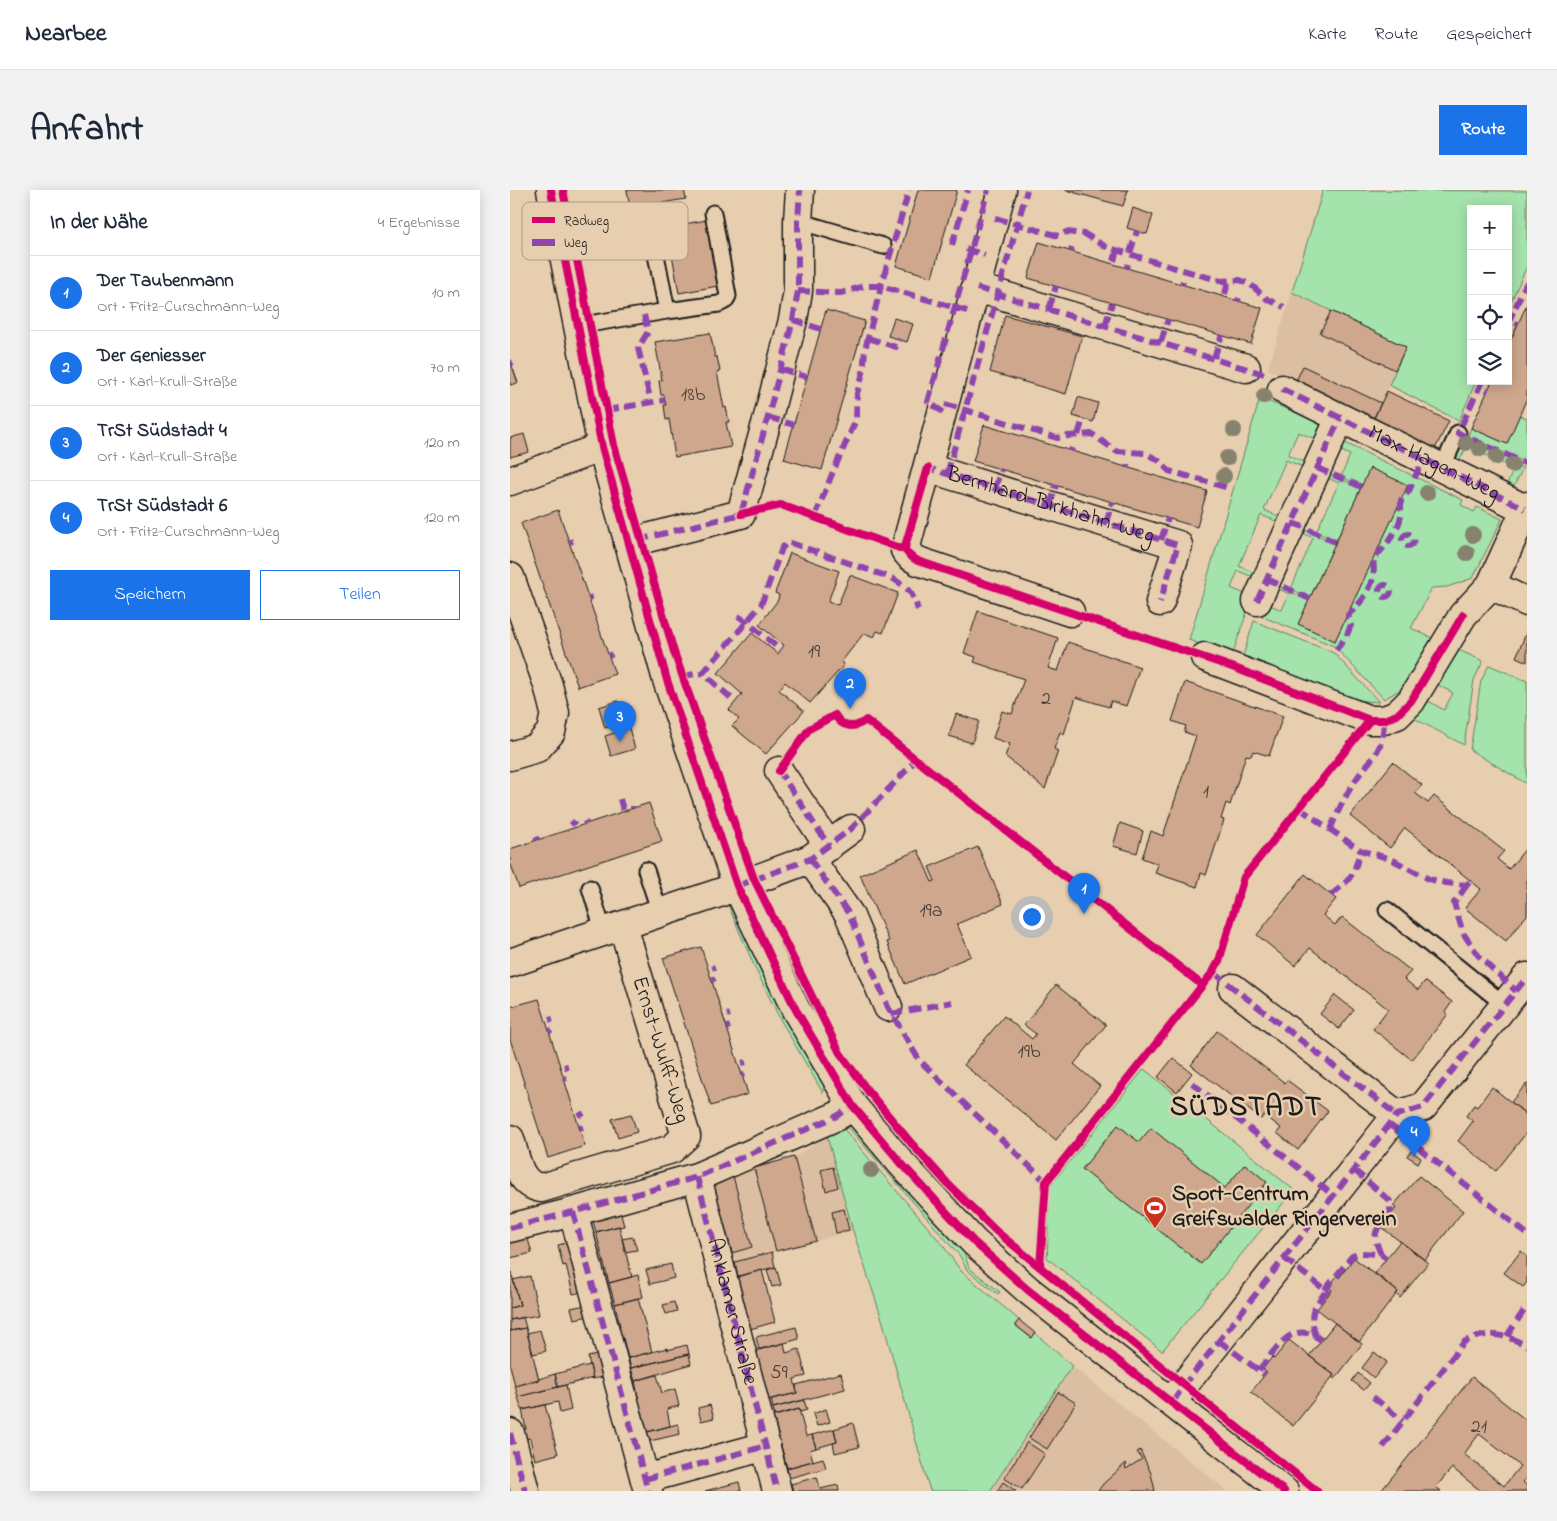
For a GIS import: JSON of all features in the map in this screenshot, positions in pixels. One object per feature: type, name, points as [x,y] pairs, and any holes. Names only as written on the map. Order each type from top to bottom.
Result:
[{"type":"street","points":[[628,542],[741,514],[793,320],[798,291],[800,190]]},
{"type":"street","name":"Bernhard-Birkhahn-Weg","points":[[1002,190],[928,468],[1178,545],[1160,602]]},
{"type":"street","points":[[564,260],[602,447],[667,680],[737,886],[796,1010],[853,1106],[901,1163],[974,1242],[1028,1290],[1284,1491]]},
{"type":"street","points":[[977,288],[1246,368]]},
{"type":"street","name":"Max-Hagen-Weg","points":[[1205,657],[1370,720],[1384,720],[1397,715],[1411,701],[1463,615],[1491,585],[1526,508],[1282,389]]},
{"type":"street","name":"Max-Hagen-Weg","points":[[1256,601],[1340,418]]},
{"type":"street","points":[[510,481],[602,447]]},
{"type":"street","points":[[928,468],[906,543],[906,550],[910,556],[1070,612]]},
{"type":"street","points":[[510,576],[548,685],[555,713],[551,732],[537,748],[510,756]]},
{"type":"street","points":[[1491,585],[1527,602]]},
{"type":"street","points":[[779,771],[849,914],[888,1007]]},
{"type":"street","points":[[510,963],[613,930],[737,886],[819,852],[851,829]]},
{"type":"street","name":"Ernst-Wulff-Weg","points":[[510,1139],[520,1171],[526,1183],[533,1187],[541,1188],[672,1149],[686,1136],[613,930]]},
{"type":"street","points":[[1173,1402],[1184,1385],[1397,1115],[1423,1107],[1527,977]]},
{"type":"street","points":[[1233,988],[1397,1115]]},
{"type":"street","points":[[510,1228],[696,1177],[837,1116],[853,1106]]},
{"type":"street","name":"Anklamer Straße","points":[[696,1177],[777,1491]]},
{"type":"street","points":[[573,1212],[647,1485],[766,1446]]},
{"type":"street","points":[[510,1432],[525,1491]]},
{"type":"lane","points":[[577,326],[719,304],[725,301],[728,296],[713,213]]},
{"type":"lane","points":[[798,221],[883,246]]},
{"type":"lane","points":[[657,260],[667,311]]},
{"type":"lane","points":[[1442,468],[1458,433]]},
{"type":"lane","points":[[646,870],[660,913]]},
{"type":"lane","points":[[590,888],[613,930]]},
{"type":"lane","points":[[1387,910],[1505,1005]]},
{"type":"shaded area","points":[[1292,292],[1406,347],[1387,391],[1449,421],[1435,449],[1268,369]]},
{"type":"shaded area","points":[[827,1136],[853,1231],[735,1262],[713,1182],[794,1157]]},
{"type":"shaded area","points":[[1072,1366],[1227,1491],[990,1491]]},
{"type":"green space","points":[[1323,190],[1527,191],[1527,266],[1512,299],[1512,205],[1467,205],[1467,385],[1474,385],[1459,421],[1389,385],[1406,347],[1292,292]]},
{"type":"green space","points":[[1260,398],[1319,422],[1322,430],[1319,437],[1315,439],[1298,432],[1288,455],[1305,462],[1303,467],[1286,460],[1264,510],[1280,517],[1278,522],[1261,515],[1239,566],[1255,573],[1253,577],[1238,571],[1231,588],[1252,597],[1232,656],[1189,640]]},
{"type":"green space","points":[[1519,415],[1527,418],[1526,463],[1468,436],[1471,428],[1506,443]]},
{"type":"green space","points":[[1461,437],[1523,468],[1512,490],[1506,486],[1514,469],[1467,446],[1458,463],[1454,459]]},
{"type":"green space","points":[[1339,440],[1463,500],[1461,505],[1474,512],[1477,507],[1502,519],[1473,578],[1447,587],[1432,588],[1411,628],[1436,640],[1403,688],[1384,699],[1334,646],[1256,614],[1260,601],[1282,610],[1289,594],[1275,587],[1276,585],[1309,600],[1335,640],[1407,486],[1362,486],[1341,477],[1350,455],[1335,448]]},
{"type":"green space","points":[[1325,472],[1361,488],[1336,541],[1316,532],[1339,483],[1323,476]]},
{"type":"green space","points":[[1301,528],[1335,543],[1310,598],[1291,589],[1313,538],[1299,531]]},
{"type":"green space","points":[[1254,621],[1334,653],[1379,702],[1347,697],[1242,659]]},
{"type":"green space","points":[[1454,648],[1483,661],[1474,680],[1464,745],[1410,716],[1423,698],[1444,710],[1453,693],[1434,683]]},
{"type":"green space","points":[[1489,665],[1527,681],[1527,784],[1470,750],[1481,681]]},
{"type":"green space","points":[[728,905],[738,912],[824,1083],[823,1093],[780,1019],[756,970]]},
{"type":"green space","name":"Sport-Centrum Greifswalder Ringerverein","points":[[1144,1069],[1294,1190],[1162,1351],[1047,1258],[1050,1186]]},
{"type":"green space","points":[[851,1125],[859,1131],[964,1253],[969,1268],[1000,1292],[998,1294],[967,1270],[960,1256],[847,1126]]},
{"type":"green space","points":[[843,1128],[942,1244],[961,1271],[1019,1320],[1015,1325],[1031,1338],[1035,1333],[1072,1366],[990,1491],[930,1491],[882,1319],[853,1231],[827,1136]]},
{"type":"building","points":[[627,190],[684,190],[686,199],[667,202],[629,202]]},
{"type":"building","points":[[918,190],[957,190],[932,277],[896,266]]},
{"type":"building","points":[[1065,190],[1128,190],[1123,206]]},
{"type":"building","points":[[1133,208],[1153,215],[1147,234],[1127,228]]},
{"type":"building","points":[[707,220],[718,286],[679,293],[673,260],[688,260],[688,223]]},
{"type":"building","points":[[1039,242],[1262,308],[1251,344],[1028,278]]},
{"type":"building","points":[[1527,304],[1527,398],[1507,444],[1471,428],[1490,385],[1512,385],[1512,337]]},
{"type":"building","points":[[826,310],[865,321],[822,470],[784,459]]},
{"type":"building","points":[[1331,311],[1406,347],[1395,370],[1320,333]]},
{"type":"building","points":[[1005,315],[1082,336],[1066,394],[990,372]]},
{"type":"building","points":[[894,318],[913,324],[907,342],[888,336]]},
{"type":"building","points":[[710,333],[720,371],[717,372],[724,408],[726,407],[729,422],[726,422],[731,447],[675,457],[669,419],[666,420],[664,395],[661,395],[659,381],[662,380],[655,342]]},
{"type":"building","points":[[510,360],[518,383],[510,385]]},
{"type":"building","points":[[1303,366],[1381,403],[1373,420],[1295,383]]},
{"type":"building","points":[[1387,391],[1449,421],[1435,449],[1373,420]]},
{"type":"building","points":[[1078,397],[1098,403],[1093,422],[1073,416]]},
{"type":"building","points":[[984,425],[1207,491],[1197,527],[973,461]]},
{"type":"building","points":[[524,434],[529,452],[510,457],[510,438]]},
{"type":"building","points":[[1370,468],[1408,485],[1335,641],[1298,624]]},
{"type":"building","points":[[558,510],[615,674],[578,687],[521,523]]},
{"type":"building","points":[[790,553],[839,571],[828,602],[838,605],[850,575],[898,593],[883,633],[877,631],[874,637],[864,633],[842,661],[844,665],[810,703],[785,682],[779,690],[804,711],[766,754],[732,726],[739,719],[729,710],[742,694],[718,673],[752,633],[778,654],[784,645],[759,625],[778,600],[779,595],[775,593]]},
{"type":"building","points":[[978,611],[1058,638],[1048,668],[1058,671],[1068,642],[1140,667],[1126,706],[1111,701],[1109,707],[1076,697],[1064,734],[1060,732],[1054,749],[1058,751],[1045,789],[1005,756],[1010,744],[993,738],[1002,711],[1012,714],[1024,679],[974,662],[976,657],[964,653]]},
{"type":"building","points":[[1527,631],[1527,662],[1516,657]]},
{"type":"building","points":[[1185,682],[1283,716],[1269,756],[1253,751],[1251,756],[1246,755],[1230,805],[1226,803],[1221,819],[1224,820],[1206,875],[1201,873],[1197,887],[1155,873],[1158,864],[1142,858],[1151,831],[1163,836],[1196,736],[1184,732],[1186,726],[1172,721]]},
{"type":"building","points":[[618,701],[624,722],[605,728],[599,707]]},
{"type":"building","points":[[956,714],[979,721],[972,743],[949,736]]},
{"type":"building","points":[[629,728],[635,749],[611,756],[605,736]]},
{"type":"building","points":[[1393,762],[1422,785],[1415,793],[1428,803],[1434,796],[1504,851],[1497,859],[1509,869],[1527,847],[1527,915],[1506,941],[1465,908],[1481,889],[1405,828],[1390,848],[1350,816]]},
{"type":"building","points":[[649,803],[662,841],[519,888],[510,862],[510,849]]},
{"type":"building","points":[[1120,823],[1143,831],[1137,853],[1113,846]]},
{"type":"building","points":[[978,847],[1003,904],[957,924],[971,956],[905,984],[887,942],[889,941],[860,875],[918,850],[932,882],[935,881],[929,867]]},
{"type":"building","points":[[1305,874],[1336,899],[1323,915],[1335,925],[1342,917],[1411,971],[1404,979],[1418,990],[1425,981],[1452,1002],[1445,1012],[1448,1014],[1412,1060],[1373,1029],[1388,1009],[1310,948],[1295,966],[1257,935]]},
{"type":"building","points":[[701,947],[748,1094],[711,1106],[663,958]]},
{"type":"building","points":[[1056,985],[1106,1025],[1074,1064],[1100,1086],[1056,1140],[964,1065],[1004,1016],[1032,1039],[1036,1034],[1024,1025]]},
{"type":"building","points":[[1335,995],[1354,1010],[1339,1029],[1320,1014]]},
{"type":"building","points":[[539,999],[585,1146],[548,1158],[510,1039],[510,1007]]},
{"type":"building","points":[[1217,1031],[1285,1083],[1287,1080],[1328,1111],[1298,1150],[1277,1133],[1281,1128],[1264,1115],[1261,1119],[1191,1065]]},
{"type":"building","points":[[1173,1058],[1192,1073],[1177,1092],[1158,1077]]},
{"type":"building","points":[[1527,1083],[1527,1115],[1511,1102]]},
{"type":"building","points":[[1492,1087],[1527,1115],[1527,1132],[1496,1171],[1458,1141],[1473,1121],[1466,1116],[1474,1105],[1477,1107]]},
{"type":"building","points":[[631,1114],[637,1132],[618,1138],[612,1119]]},
{"type":"building","points":[[1118,1125],[1139,1142],[1151,1128],[1225,1188],[1245,1164],[1267,1182],[1201,1264],[1082,1169]]},
{"type":"building","points":[[1411,1151],[1421,1158],[1418,1163],[1407,1156]]},
{"type":"building","points":[[794,1157],[816,1241],[776,1251],[754,1168]]},
{"type":"building","points":[[833,1167],[838,1187],[826,1191],[821,1170]]},
{"type":"building","points":[[733,1176],[752,1247],[732,1253],[713,1182]]},
{"type":"building","points":[[1419,1176],[1463,1211],[1425,1260],[1381,1227],[1396,1208],[1393,1206]]},
{"type":"building","points":[[844,1209],[849,1230],[836,1233],[832,1212]]},
{"type":"building","points":[[620,1211],[624,1226],[596,1232],[592,1218]]},
{"type":"building","points":[[619,1226],[632,1277],[609,1283],[596,1232]]},
{"type":"building","points":[[527,1236],[532,1253],[510,1258],[510,1240]]},
{"type":"building","points":[[633,1237],[637,1250],[625,1252],[622,1239]]},
{"type":"building","points":[[574,1241],[586,1291],[573,1294],[566,1265],[563,1266],[558,1245]]},
{"type":"building","points":[[1400,1241],[1428,1263],[1400,1298],[1396,1294],[1398,1292],[1375,1273]]},
{"type":"building","points":[[1521,1251],[1527,1256],[1527,1282],[1523,1287],[1504,1273]]},
{"type":"building","points":[[772,1252],[775,1267],[738,1276],[735,1262]]},
{"type":"building","points":[[1354,1258],[1398,1292],[1359,1342],[1317,1309],[1332,1290],[1328,1287],[1337,1276],[1339,1278]]},
{"type":"building","points":[[671,1264],[674,1278],[650,1284],[646,1270]]},
{"type":"building","points":[[776,1267],[781,1285],[772,1287],[767,1270]]},
{"type":"building","points":[[510,1268],[520,1305],[510,1308]]},
{"type":"building","points":[[762,1270],[775,1322],[750,1329],[737,1277]]},
{"type":"building","points":[[638,1275],[643,1297],[615,1304],[609,1283]]},
{"type":"building","points":[[530,1276],[539,1315],[510,1320],[510,1308],[520,1305],[513,1280]]},
{"type":"building","points":[[638,1298],[652,1352],[628,1358],[623,1338],[615,1339],[613,1327],[620,1326],[615,1304]]},
{"type":"building","points":[[674,1302],[677,1311],[666,1314],[663,1305]]},
{"type":"building","points":[[586,1305],[589,1316],[574,1319],[571,1308]]},
{"type":"building","points":[[523,1317],[526,1328],[510,1331],[510,1320]]},
{"type":"building","points":[[1019,1320],[1035,1333],[1032,1338],[1015,1325]]},
{"type":"building","points":[[1335,1323],[1362,1344],[1335,1379],[1332,1377],[1334,1375],[1309,1356]]},
{"type":"building","points":[[796,1327],[799,1339],[759,1350],[756,1337]]},
{"type":"building","points":[[526,1328],[539,1380],[515,1386],[510,1365],[510,1331]]},
{"type":"building","points":[[540,1330],[546,1351],[533,1354],[527,1333]]},
{"type":"building","points":[[1289,1340],[1334,1375],[1293,1426],[1251,1392],[1267,1372],[1263,1369],[1272,1357],[1274,1359]]},
{"type":"building","points":[[784,1343],[786,1353],[799,1349],[806,1376],[794,1379],[797,1393],[768,1400],[763,1380],[755,1383],[752,1369],[760,1367],[756,1350]]},
{"type":"building","points":[[687,1345],[689,1354],[631,1368],[628,1358]]},
{"type":"building","points":[[1374,1352],[1387,1362],[1374,1378],[1362,1368]]},
{"type":"building","points":[[604,1353],[609,1376],[593,1379],[588,1357]]},
{"type":"building","points":[[689,1354],[691,1364],[635,1381],[631,1368]]},
{"type":"building","points":[[590,1365],[593,1378],[558,1387],[555,1374]]},
{"type":"building","points":[[841,1373],[845,1389],[773,1408],[771,1399],[797,1393],[796,1385]]},
{"type":"building","points":[[1358,1373],[1370,1383],[1364,1390],[1352,1381]]},
{"type":"building","points":[[555,1374],[558,1387],[518,1397],[515,1386]]},
{"type":"building","points":[[657,1375],[662,1393],[675,1389],[679,1406],[667,1409],[670,1426],[647,1432],[642,1411],[635,1412],[633,1403],[639,1402],[635,1381]]},
{"type":"building","points":[[1472,1377],[1527,1421],[1527,1477],[1523,1482],[1527,1486],[1527,1491],[1481,1491],[1452,1468],[1436,1487],[1441,1491],[1381,1491]],"holes":[[[1479,1434],[1520,1466],[1504,1486],[1464,1454]]]},
{"type":"building","points":[[566,1385],[571,1410],[560,1413],[558,1402],[522,1410],[518,1397]]},
{"type":"building","points":[[1058,1392],[1076,1403],[1047,1449],[1029,1438]]},
{"type":"building","points":[[804,1400],[807,1410],[800,1412],[799,1409],[775,1416],[773,1408]]},
{"type":"building","points":[[545,1405],[558,1454],[535,1460],[530,1438],[522,1440],[519,1431],[526,1429],[522,1410]]},
{"type":"building","points":[[710,1405],[714,1418],[701,1421],[698,1408]]},
{"type":"building","points":[[799,1409],[806,1436],[812,1435],[816,1448],[810,1450],[813,1461],[787,1468],[773,1416]]},
{"type":"building","points":[[826,1409],[830,1422],[817,1426],[813,1414]]},
{"type":"building","points":[[853,1423],[859,1447],[835,1453],[833,1443],[837,1442],[834,1429]]},
{"type":"building","points":[[678,1424],[680,1434],[650,1441],[647,1432]]},
{"type":"building","points":[[834,1429],[837,1442],[816,1448],[812,1435]]},
{"type":"building","points":[[1027,1442],[1045,1454],[1022,1489],[1004,1478]]},
{"type":"building","points":[[1140,1450],[1151,1473],[1155,1491],[1098,1491],[1126,1463],[1126,1469],[1142,1459],[1137,1452]]},
{"type":"building","points":[[823,1458],[826,1468],[789,1478],[787,1468]]},
{"type":"building","points":[[817,1477],[821,1491],[793,1491],[791,1484]]},
{"type":"building","points":[[739,1482],[741,1491],[705,1491]]},
{"type":"building","points":[[1003,1482],[1016,1491],[997,1491]]},
{"type":"building","points":[[838,1485],[839,1491],[821,1491],[820,1489]]},
{"type":"marked path","points":[[638,540],[741,514],[793,320],[798,291],[800,190]]},
{"type":"marked path","points":[[815,517],[856,420],[857,393],[863,373],[865,350],[881,286],[909,190]]},
{"type":"marked path","points":[[952,245],[968,190]]},
{"type":"marked path","points":[[943,412],[928,402],[988,190]]},
{"type":"marked path","points":[[947,474],[1027,190]]},
{"type":"marked path","points":[[995,218],[1059,236],[1066,232],[1085,234],[1106,247],[1172,267],[1221,281],[1240,280],[1250,284],[1267,299],[1284,307]]},
{"type":"marked path","points":[[1130,253],[1137,231]]},
{"type":"marked path","points":[[966,249],[985,255]]},
{"type":"marked path","points":[[1114,261],[1117,250]]},
{"type":"marked path","points":[[1127,268],[1128,264]]},
{"type":"marked path","points":[[1225,294],[1228,282]]},
{"type":"marked path","points":[[1512,314],[1527,282]]},
{"type":"marked path","points":[[798,291],[841,293],[864,286],[881,286],[970,312]]},
{"type":"marked path","points":[[1049,309],[1056,286]]},
{"type":"marked path","points":[[977,288],[1264,374]]},
{"type":"marked path","points":[[1105,326],[1112,303]]},
{"type":"marked path","points":[[644,315],[648,332],[638,348],[651,402]]},
{"type":"marked path","points":[[1161,342],[1168,319]]},
{"type":"marked path","points":[[793,320],[821,329]]},
{"type":"marked path","points":[[1214,358],[1222,335]]},
{"type":"marked path","points":[[868,338],[896,347],[899,339]]},
{"type":"marked path","points":[[781,369],[807,377]]},
{"type":"marked path","points":[[1480,385],[1458,433],[1527,464]]},
{"type":"marked path","points":[[1282,389],[1525,509]]},
{"type":"marked path","points":[[607,410],[665,400]]},
{"type":"marked path","points":[[945,404],[1057,438],[1092,434],[1116,451],[1145,453],[1158,460],[1169,471],[1229,488]]},
{"type":"marked path","points":[[768,417],[794,425]]},
{"type":"marked path","points":[[1257,601],[1340,418]]},
{"type":"marked path","points":[[1078,435],[1083,419]]},
{"type":"marked path","points":[[1336,650],[1346,637],[1351,625],[1348,615],[1360,603],[1371,583],[1374,568],[1373,559],[1386,545],[1397,528],[1401,516],[1401,500],[1409,491],[1423,459]]},
{"type":"marked path","points":[[927,472],[928,468],[1178,545],[1160,602]]},
{"type":"marked path","points":[[1317,468],[1362,487]]},
{"type":"marked path","points":[[995,489],[1001,469]]},
{"type":"marked path","points":[[1050,506],[1056,485]]},
{"type":"marked path","points":[[1106,523],[1112,502]]},
{"type":"marked path","points":[[1161,540],[1168,518]]},
{"type":"marked path","points":[[1292,523],[1335,542]]},
{"type":"marked path","points":[[1406,534],[1410,534],[1414,540],[1410,546],[1406,546],[1402,542],[1402,538],[1406,534]]},
{"type":"marked path","points":[[731,698],[703,673],[761,605],[782,548],[788,542],[892,578],[909,591],[918,610]]},
{"type":"marked path","points":[[1267,579],[1310,599]]},
{"type":"marked path","points":[[1383,585],[1387,585],[1391,591],[1387,597],[1383,597],[1379,593],[1379,589],[1383,585]]},
{"type":"marked path","points":[[738,616],[781,650]]},
{"type":"marked path","points":[[682,676],[703,673]]},
{"type":"marked path","points":[[1330,830],[1351,787],[1379,748],[1384,720]]},
{"type":"marked path","points":[[737,886],[810,859],[851,829],[916,760]]},
{"type":"marked path","points":[[780,769],[779,771],[829,846]]},
{"type":"marked path","points":[[620,799],[623,810]]},
{"type":"marked path","points":[[1299,808],[1360,850],[1391,859],[1429,879],[1467,885],[1470,881]]},
{"type":"marked path","points":[[571,821],[575,825]]},
{"type":"marked path","points":[[1331,895],[1351,876],[1360,850]]},
{"type":"marked path","points":[[810,859],[849,914],[888,1007],[919,1060],[1046,1182]]},
{"type":"marked path","points":[[1467,885],[1454,903],[1463,933],[1478,955],[1516,991]]},
{"type":"marked path","points":[[1213,972],[1397,1115]]},
{"type":"marked path","points":[[1173,1402],[1184,1385],[1397,1115],[1423,1107],[1527,977]]},
{"type":"marked path","points":[[891,1014],[952,1002]]},
{"type":"marked path","points":[[549,1020],[553,1019]]},
{"type":"marked path","points":[[742,1063],[746,1062]]},
{"type":"marked path","points":[[564,1067],[568,1066]]},
{"type":"marked path","points":[[1192,1083],[1334,1196]]},
{"type":"marked path","points":[[510,1228],[697,1177],[837,1116],[853,1106]]},
{"type":"marked path","points":[[579,1116],[584,1113]]},
{"type":"marked path","points":[[1390,1125],[1527,1234]]},
{"type":"marked path","points":[[1354,1170],[1390,1201],[1392,1213]]},
{"type":"marked path","points":[[697,1177],[777,1491]]},
{"type":"marked path","points":[[1381,1254],[1376,1236],[1379,1227],[1389,1215],[1390,1209]]},
{"type":"marked path","points":[[573,1212],[648,1491]]},
{"type":"marked path","points":[[1325,1290],[1352,1256],[1361,1253],[1381,1254],[1386,1258]]},
{"type":"marked path","points":[[1284,1258],[1329,1293]]},
{"type":"marked path","points":[[1316,1336],[1312,1316],[1315,1307],[1326,1291]]},
{"type":"marked path","points":[[1507,1336],[1527,1306]]},
{"type":"marked path","points":[[1259,1370],[1278,1345],[1293,1334],[1301,1332],[1311,1334],[1321,1340]]},
{"type":"marked path","points":[[1383,1447],[1464,1342],[1480,1336],[1496,1335],[1504,1336],[1527,1346]]},
{"type":"marked path","points":[[1219,1341],[1265,1375]]},
{"type":"marked path","points":[[1373,1397],[1403,1421]]},
{"type":"marked path","points":[[510,1433],[525,1491]]},
{"type":"marked path","points":[[645,1479],[766,1446]]},
{"type":"cycle path","points":[[551,190],[553,202]]},
{"type":"cycle path","points":[[563,190],[565,202]]},
{"type":"cycle path","points":[[565,260],[602,447],[667,680],[737,886],[796,1010],[853,1106],[901,1163],[974,1242],[1028,1290],[1284,1491]]},
{"type":"cycle path","points":[[577,260],[614,445],[674,652],[754,879],[840,1053],[868,1091],[912,1144],[948,1184],[996,1231],[1317,1491]]},
{"type":"cycle path","points":[[928,468],[905,550],[918,561],[1232,667],[1370,720],[1384,720],[1397,715],[1411,701],[1463,615]]},
{"type":"cycle path","points":[[741,514],[781,505],[905,550]]},
{"type":"cycle path","points":[[779,771],[809,729],[835,715],[841,723],[849,726],[858,725],[866,720],[1202,985]]},
{"type":"cycle path","points":[[1040,1267],[1046,1182],[1213,972],[1219,961],[1244,877],[1370,720]]},
{"type":"place","name":"Der Geniesser","points":[[850,709]]},
{"type":"place","name":"TrSt Südstadt 4","points":[[620,742]]},
{"type":"place","name":"Der Taubenmann","points":[[1084,914]]},
{"type":"place","name":"TrSt Südstadt 6","points":[[1414,1157]]},
{"type":"place","name":"Sport-Centrum Greifswalder Ringerverein","points":[[1155,1229]]},
{"type":"district","name":"SÜDSTADT","points":[[1246,1108]]}]
